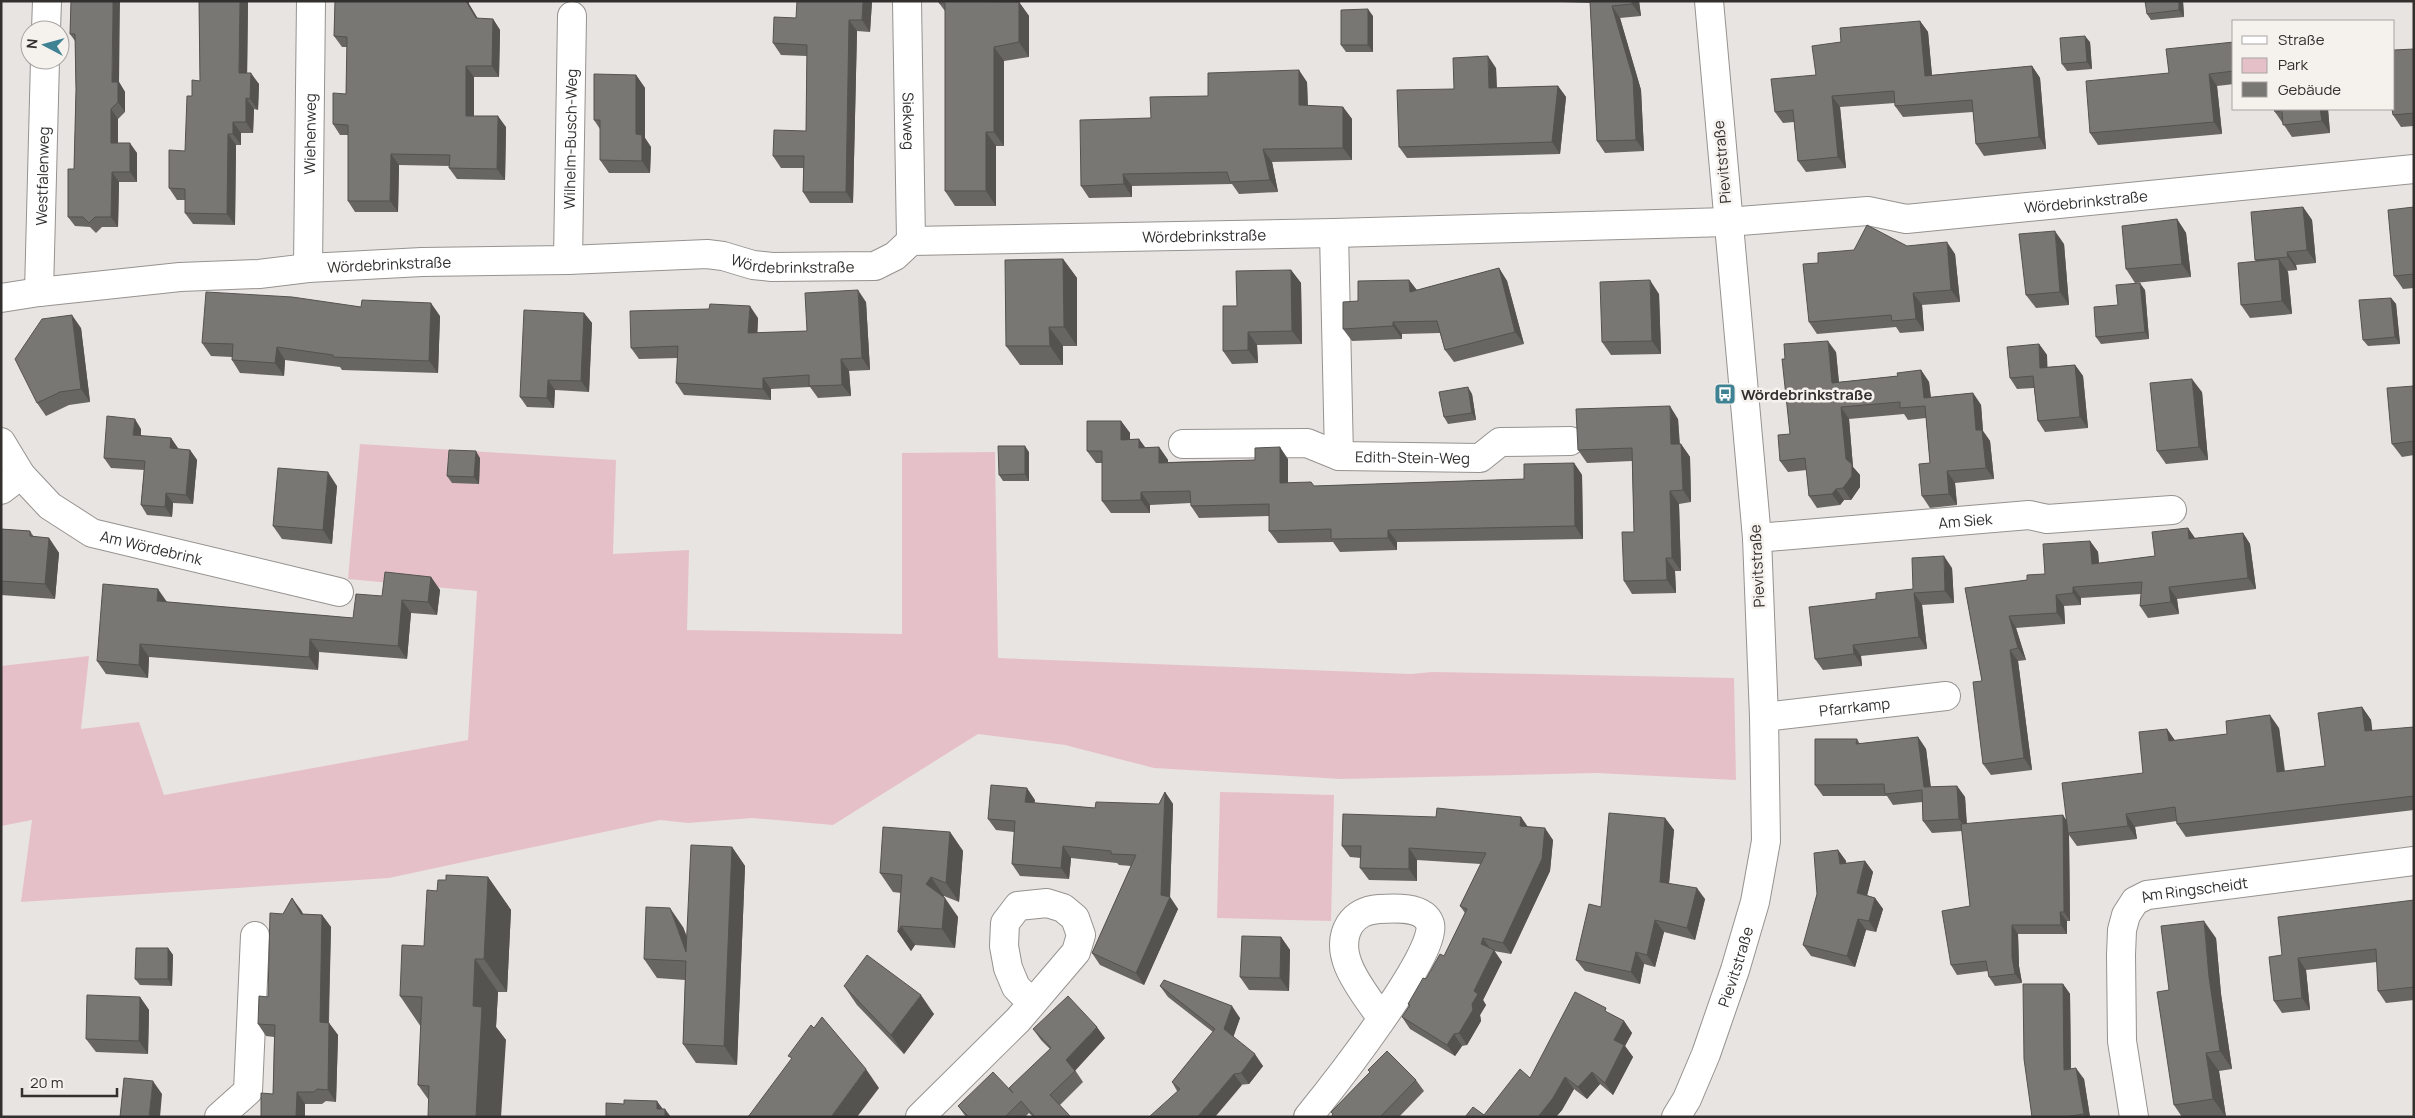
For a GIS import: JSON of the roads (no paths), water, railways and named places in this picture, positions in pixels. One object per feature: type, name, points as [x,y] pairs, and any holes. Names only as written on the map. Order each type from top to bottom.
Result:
[{"type":"street","points":[[46,1],[46,20]]},
{"type":"street","name":"Wiehenweg","points":[[308,268],[311,1]]},
{"type":"street","name":"Siekweg","points":[[907,1],[910,241]]},
{"type":"street","name":"Pievitstraße","points":[[1676,1117],[1687,1099],[1706,1054],[1735,970],[1755,902],[1766,841],[1764,717],[1757,538],[1727,222],[1709,1]]},
{"type":"street","name":"Wilhelm-Busch-Weg","points":[[568,260],[572,16]]},
{"type":"street","name":"Westfalenweg","points":[[40,292],[45,70]]},
{"type":"street","name":"Wördebrinkstraße","points":[[1,298],[180,277],[259,274],[308,268],[422,262],[568,260],[707,254],[723,256],[753,265],[772,267],[875,266],[895,256],[910,241],[1334,233],[1727,222],[1868,211],[1906,219],[2414,169]]},
{"type":"street","name":"Edith-Stein-Weg","points":[[1334,233],[1339,456]]},
{"type":"street","name":"Edith-Stein-Weg","points":[[1183,444],[1307,442],[1339,456],[1480,458],[1500,442],[1570,441]]},
{"type":"street","name":"Am Wördebrink","points":[[1,442],[11,482],[92,533],[339,592]]},
{"type":"street","name":"Am Siek","points":[[1757,538],[2029,515],[2047,519],[2172,510]]},
{"type":"street","name":"Pfarrkamp","points":[[1764,717],[1946,696]]},
{"type":"street","name":"Am Ringscheidt","points":[[2134,1117],[2122,1041],[2121,955],[2122,930],[2126,915],[2135,901],[2147,895],[2414,861]]},
{"type":"street","points":[[219,1117],[248,1091],[255,936]]},
{"type":"street","points":[[920,1117],[1018,1020],[1032,1003]]},
{"type":"street","points":[[1308,1117],[1382,1019]]},
{"type":"place","name":"Wördebrinkstraße","points":[[1725,394]]}]
